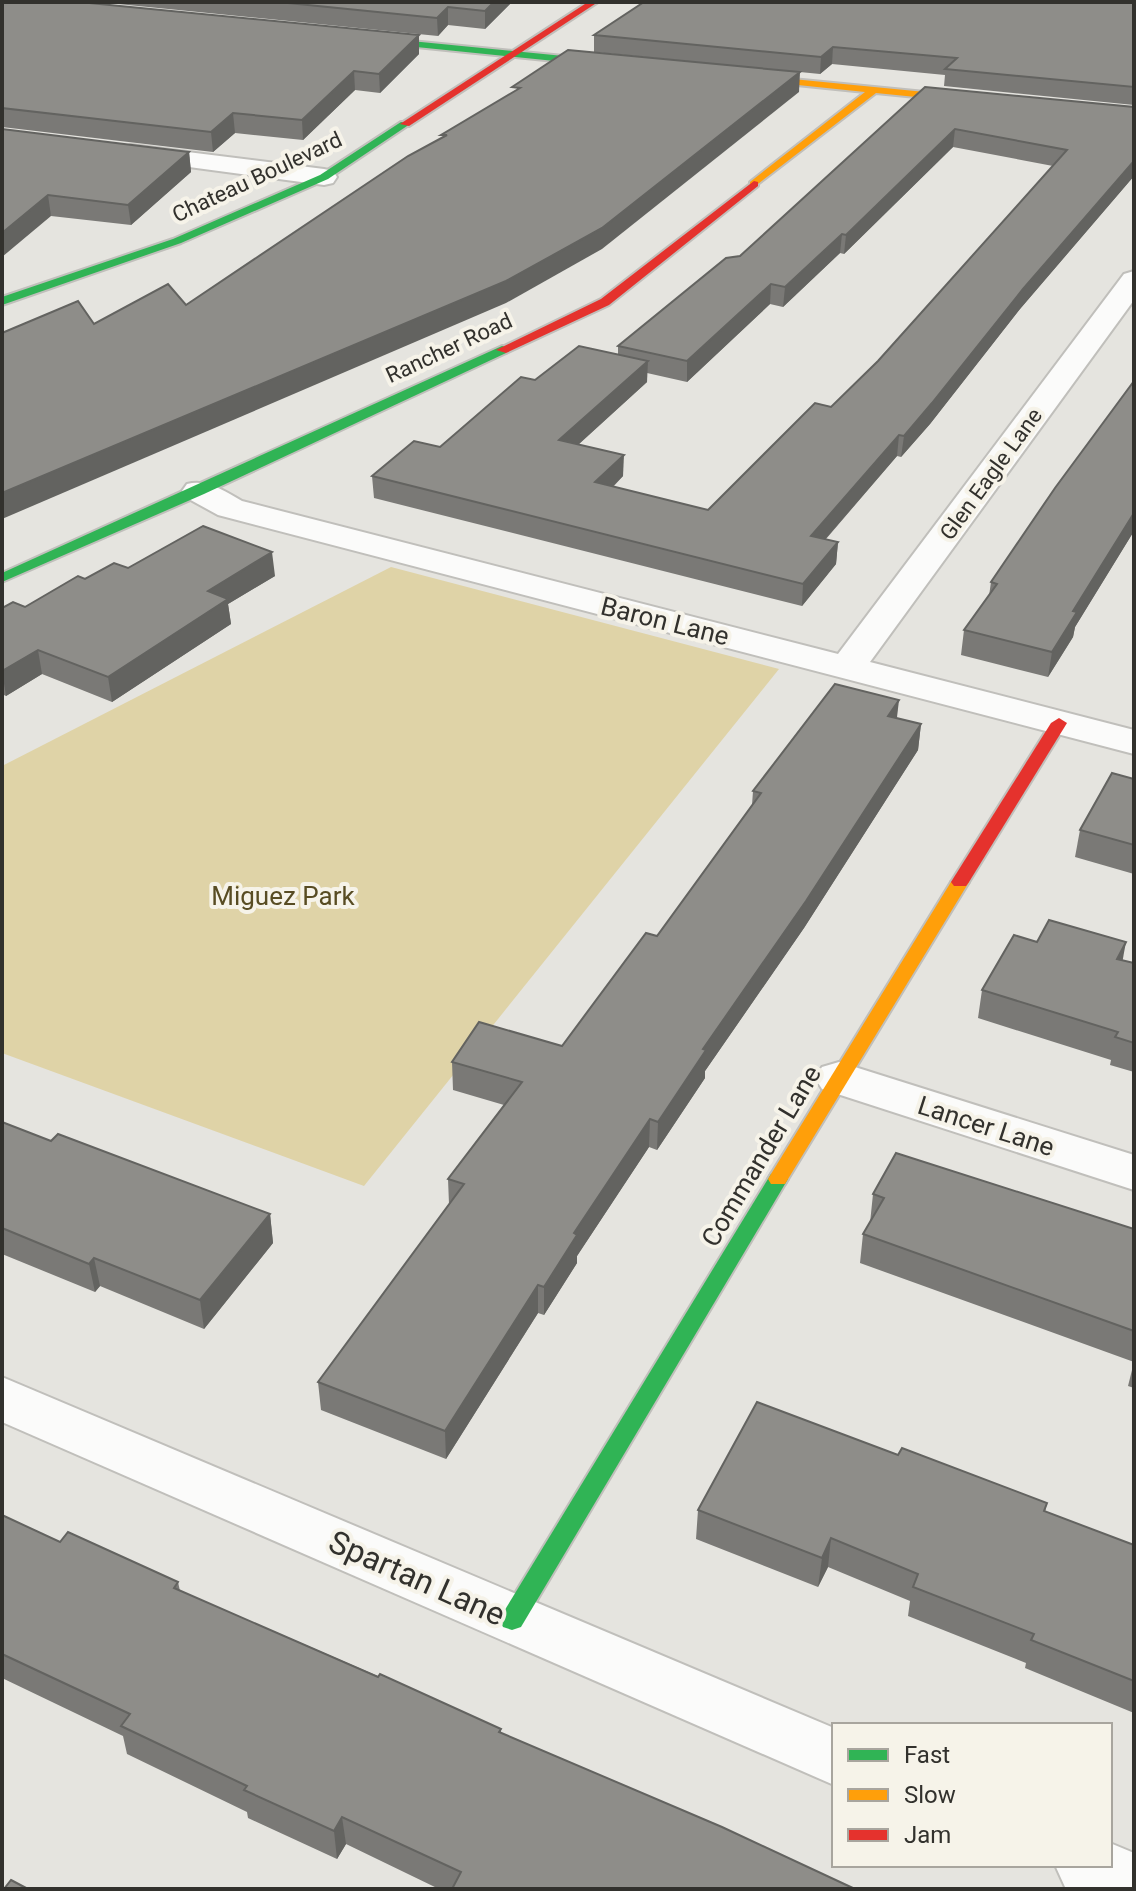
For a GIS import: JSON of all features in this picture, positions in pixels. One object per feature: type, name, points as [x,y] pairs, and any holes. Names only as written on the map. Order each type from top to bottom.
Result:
[{"type":"street","name":"Chateau Boulevard","points":[[2,301],[177,241],[324,177],[594,2]]},
{"type":"street","points":[[342,37],[638,67]]},
{"type":"street","points":[[717,74],[996,102]]},
{"type":"street","name":"Rancher Road","points":[[2,578],[199,491],[605,302],[874,90]]},
{"type":"street","points":[[109,151],[324,177]]},
{"type":"street","name":"Glen Eagle Lane","points":[[847,668],[1134,280]]},
{"type":"street","name":"Baron Lane","points":[[199,491],[230,508],[1134,742]]},
{"type":"street","name":"Commander Lane","points":[[512,1620],[839,1078],[1059,723]]},
{"type":"street","name":"Lancer Lane","points":[[839,1078],[1134,1173]]},
{"type":"street","name":"Spartan Lane","points":[[2,1398],[832,1756]]},
{"type":"street","points":[[1093,1867],[1134,1885]]},
{"type":"green space","name":"Miguez Park","points":[[391,567],[779,669],[364,1186],[2,1053],[2,766]]},
{"type":"building","points":[[2,2],[79,2],[419,35],[379,74],[354,71],[302,120],[233,113],[211,132],[2,108]]},
{"type":"building","points":[[278,2],[494,2],[485,11],[448,7],[437,18]]},
{"type":"building","points":[[644,2],[1134,2],[1134,87],[945,69],[957,58],[833,47],[821,57],[594,35]]},
{"type":"building","points":[[568,50],[800,72],[602,228],[506,281],[2,493],[2,333],[78,301],[94,324],[168,284],[186,305],[408,156],[520,88],[512,87]]},
{"type":"building","points":[[925,87],[1134,107],[1134,161],[1023,289],[904,436],[899,435],[811,536],[838,542],[803,584],[372,476],[414,441],[440,447],[521,377],[535,380],[579,346],[648,361],[559,440],[624,455],[595,482],[708,510],[815,403],[831,407],[878,361],[1067,150],[955,129],[846,235],[842,234],[785,287],[771,284],[687,361],[618,346],[726,258],[740,256]]},
{"type":"building","points":[[2,129],[189,152],[128,205],[48,195],[2,233]]},
{"type":"building","points":[[1134,381],[1134,513],[1073,611],[1077,612],[1052,652],[964,630],[997,584],[991,582],[1055,488]]},
{"type":"building","points":[[203,526],[272,552],[208,591],[228,599],[108,677],[38,650],[2,671],[2,608],[13,602],[25,607],[78,576],[85,579],[114,563],[128,568]]},
{"type":"building","points":[[835,684],[899,700],[888,716],[921,724],[806,901],[703,1049],[706,1050],[658,1122],[650,1119],[574,1233],[577,1235],[544,1287],[538,1285],[445,1431],[318,1382],[464,1184],[448,1179],[522,1082],[452,1062],[479,1022],[562,1046],[646,933],[657,936],[761,793],[753,791]]},
{"type":"building","points":[[1112,773],[1134,779],[1134,845],[1080,830]]},
{"type":"building","points":[[1049,920],[1126,942],[1117,959],[1134,963],[1134,1043],[1115,1037],[1118,1032],[982,990],[1014,935],[1037,942]]},
{"type":"building","points":[[2,1122],[51,1141],[58,1134],[270,1214],[200,1300],[94,1258],[89,1264],[2,1228]]},
{"type":"building","points":[[896,1153],[1134,1229],[1134,1331],[863,1234],[884,1198],[873,1194]]},
{"type":"building","points":[[757,1402],[898,1455],[902,1448],[1047,1503],[1044,1511],[1134,1545],[1134,1681],[1031,1640],[1034,1634],[913,1587],[918,1574],[831,1538],[822,1558],[698,1510]]},
{"type":"building","points":[[2,1515],[60,1542],[68,1532],[178,1582],[174,1588],[378,1677],[380,1674],[501,1729],[499,1732],[722,1827],[855,1889],[452,1889],[461,1872],[342,1817],[334,1831],[244,1790],[247,1786],[121,1726],[130,1714],[2,1654]]},
{"type":"building","points":[[11,1880],[28,1889],[4,1889]]},
{"type":"traffic: fast","points":[[360,39],[614,64]]},
{"type":"traffic: fast","points":[[2,301],[177,241],[324,177],[405,124]]},
{"type":"traffic: fast","points":[[2,578],[199,491],[502,350]]},
{"type":"traffic: fast","points":[[512,1620],[778,1179]]},
{"type":"traffic: slow","points":[[742,77],[976,100]]},
{"type":"traffic: slow","points":[[754,184],[874,90]]},
{"type":"traffic: slow","points":[[778,1179],[960,882]]},
{"type":"traffic: jam","points":[[405,124],[594,2]]},
{"type":"traffic: jam","points":[[502,350],[605,302],[754,184]]},
{"type":"traffic: jam","points":[[960,882],[1059,723]]}]
